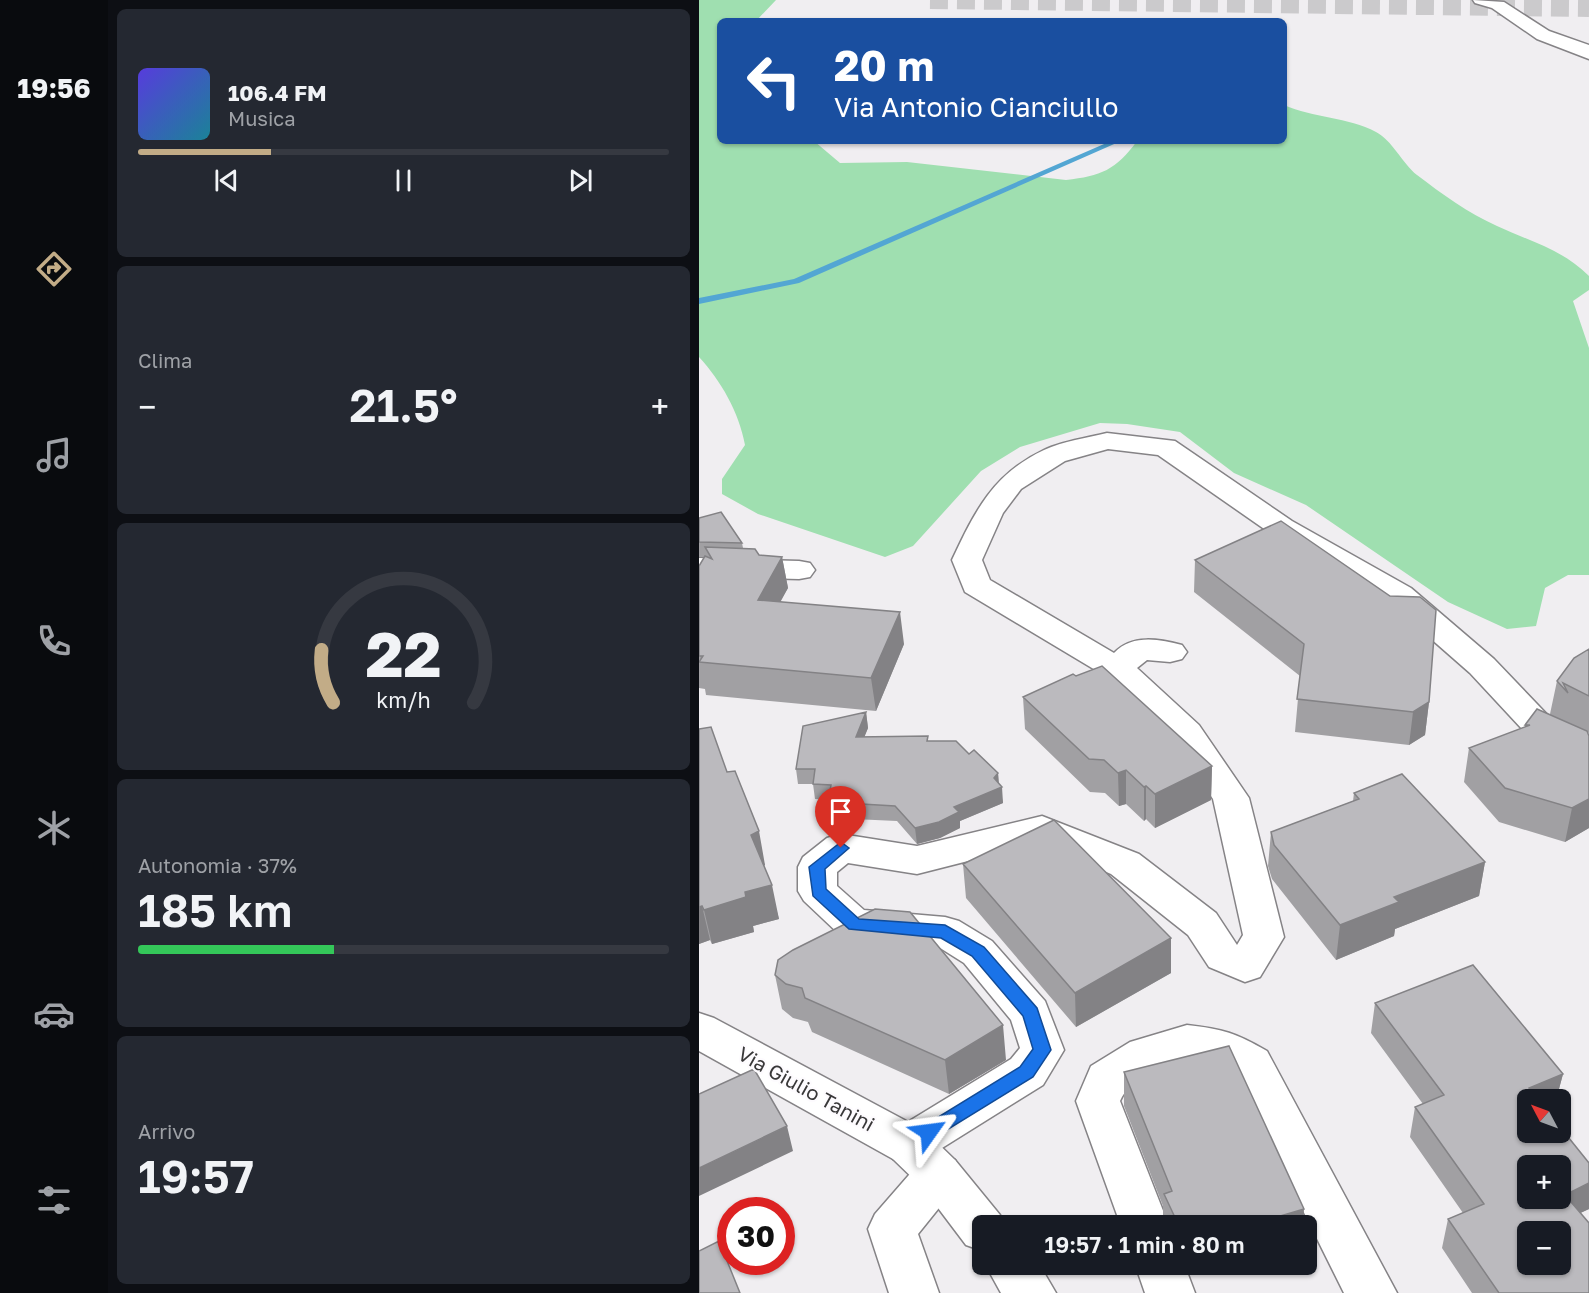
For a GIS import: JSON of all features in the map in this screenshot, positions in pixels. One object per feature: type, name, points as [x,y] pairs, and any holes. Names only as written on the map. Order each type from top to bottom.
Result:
[{"type":"street","points":[[1481,0],[1498,4],[1543,35],[1589,54]]},
{"type":"street","points":[[914,1293],[891,1229],[924,1159],[1027,1072],[1042,1050],[1030,1013],[978,952],[945,932],[854,924],[818,891],[817,867],[841,848],[917,860],[1042,829],[1125,864],[1202,924],[1223,956],[1245,966],[1264,937],[1231,798],[1187,733],[1119,670],[976,585],[967,560],[989,512],[1011,483],[1055,455],[1107,441],[1165,447],[1281,527],[1400,595],[1482,666],[1547,735],[1589,754]]},
{"type":"street","points":[[699,567],[799,570]]},
{"type":"street","points":[[1119,670],[1127,657],[1148,647],[1170,652]]},
{"type":"street","points":[[1482,666],[1514,725],[1589,770]]},
{"type":"street","name":"Via Giulio Tanini","points":[[699,1030],[924,1159],[972,1217]]},
{"type":"street","points":[[1141,1215],[1098,1101],[1107,1079],[1145,1054],[1187,1042],[1224,1047],[1252,1064],[1353,1263],[1372,1293]]},
{"type":"street","points":[[1017,1275],[1031,1293]]},
{"type":"street","points":[[1163,1275],[1170,1293]]},
{"type":"green space","points":[[699,0],[776,0],[759,18],[717,18],[717,144],[818,144],[840,163],[907,162],[1066,180],[1107,170],[1122,159],[1135,144],[1287,144],[1287,106],[1307,113],[1354,123],[1376,132],[1392,146],[1417,175],[1455,203],[1486,221],[1546,247],[1568,259],[1589,276],[1589,290],[1573,301],[1589,348],[1589,575],[1568,575],[1545,588],[1536,626],[1507,629],[1448,602],[1306,505],[1234,473],[1180,432],[1127,424],[1100,423],[1020,447],[981,471],[913,546],[885,557],[758,514],[722,494],[722,479],[745,445],[734,409],[715,376],[699,357]]},
{"type":"building","points":[[721,512],[742,543],[699,542],[699,518]]},
{"type":"building","points":[[1281,521],[1390,596],[1420,597],[1436,610],[1429,702],[1413,712],[1297,699],[1304,644],[1195,560]]},
{"type":"building","points":[[705,547],[755,549],[759,555],[782,557],[758,600],[900,612],[871,678],[699,662],[703,656],[699,656],[699,566],[705,556],[712,559]]},
{"type":"building","points":[[1589,649],[1589,696],[1563,683],[1568,693],[1557,681],[1574,658]]},
{"type":"building","points":[[1102,666],[1212,766],[1155,794],[1126,770],[1118,773],[1104,760],[1089,759],[1023,697],[1073,674],[1076,676]]},
{"type":"building","points":[[1537,709],[1587,731],[1589,736],[1589,799],[1572,808],[1505,788],[1469,748],[1530,725],[1525,725]]},
{"type":"building","points":[[866,712],[856,737],[928,736],[927,741],[956,741],[969,754],[974,750],[998,773],[994,778],[1002,787],[954,807],[959,812],[939,822],[915,828],[895,806],[828,802],[831,785],[813,784],[815,769],[796,769],[803,726]]},
{"type":"building","points":[[711,727],[727,772],[735,771],[759,831],[751,835],[772,885],[745,892],[746,897],[704,910],[702,906],[699,907],[699,729]]},
{"type":"building","points":[[1402,774],[1485,862],[1394,897],[1399,902],[1340,925],[1274,845],[1271,832],[1359,799],[1354,793]]},
{"type":"building","points":[[1054,820],[1171,938],[1075,993],[963,864]]},
{"type":"building","points":[[875,909],[910,912],[1003,1025],[945,1060],[805,998],[802,988],[786,984],[775,975],[778,960],[793,950]]},
{"type":"building","points":[[1473,965],[1563,1074],[1530,1089],[1517,1089],[1517,1143],[1571,1143],[1571,1141],[1589,1163],[1589,1183],[1571,1192],[1571,1155],[1517,1155],[1517,1209],[1571,1209],[1571,1202],[1589,1223],[1589,1293],[1499,1293],[1448,1219],[1484,1204],[1415,1107],[1444,1095],[1375,1003]]},
{"type":"building","points":[[1229,1046],[1304,1209],[1284,1215],[1174,1215],[1164,1194],[1172,1191],[1124,1072]]},
{"type":"building","points":[[754,1069],[787,1126],[699,1168],[699,1094]]},
{"type":"building","points":[[717,1242],[717,1275],[733,1275],[740,1293],[699,1293],[699,1251]]},
{"type":"waterway","points":[[699,301],[796,281],[1110,144]]},
{"type":"tunnel","points":[[930,0],[1589,8]]},
{"type":"route","points":[[841,848],[817,867],[818,891],[854,924],[945,932],[978,952],[1030,1013],[1042,1050],[1027,1072],[929,1132]]}]
